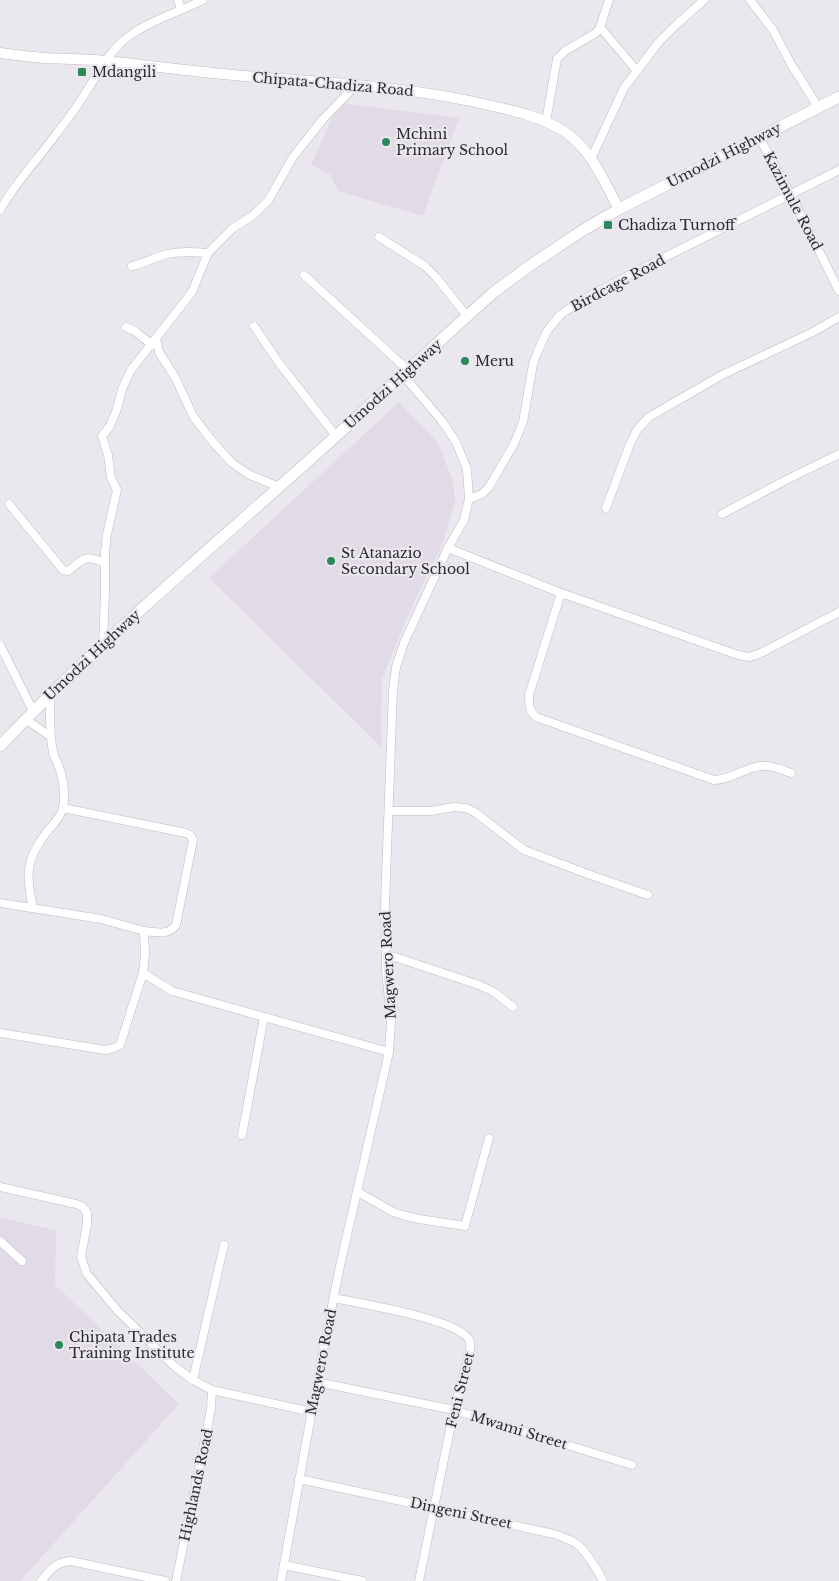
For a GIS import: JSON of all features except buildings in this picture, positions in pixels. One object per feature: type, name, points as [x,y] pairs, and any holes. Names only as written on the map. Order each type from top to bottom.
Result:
[{"type":"highway","name":"Umodzi Highway","points":[[0,746],[29,715],[103,644],[494,292],[580,232],[618,209],[839,97]]},
{"type":"main road","name":"Chipata-Chadiza Road","points":[[0,53],[44,58],[104,61],[224,75],[421,92],[519,112],[546,121],[567,133],[581,144],[592,160],[618,209]]},
{"type":"street","points":[[178,0],[181,9]]},
{"type":"street","points":[[0,210],[9,195],[57,134],[88,90],[104,61],[116,48],[136,32],[202,0]]},
{"type":"street","points":[[546,121],[557,59],[565,51],[594,34],[600,27],[609,0]]},
{"type":"street","points":[[592,160],[624,88],[658,43],[704,0]]},
{"type":"street","points":[[750,0],[773,30],[791,64],[818,107]]},
{"type":"street","points":[[600,27],[637,70]]},
{"type":"street","points":[[103,644],[105,552],[117,490],[111,478],[108,455],[102,436],[110,426],[122,389],[131,370],[192,292],[208,253],[233,228],[252,216],[268,201],[294,157],[323,119],[356,85]]},
{"type":"street","name":"Kazimule Road","points":[[759,137],[792,195],[839,291]]},
{"type":"street","name":"Birdcage Road","points":[[469,499],[482,494],[489,487],[514,444],[523,422],[533,364],[547,331],[560,315],[579,302],[633,273],[839,170]]},
{"type":"street","points":[[379,237],[425,266],[467,316]]},
{"type":"street","points":[[132,266],[167,254],[186,251],[208,253]]},
{"type":"street","name":"Magwero Road","points":[[281,1581],[334,1298],[389,1052],[391,1022],[386,954],[385,904],[393,690],[396,667],[404,643],[448,548],[464,520],[469,499],[467,470],[456,442],[442,421],[405,372],[304,275]]},
{"type":"street","points":[[606,508],[630,444],[637,430],[649,417],[722,375],[813,332],[839,317]]},
{"type":"street","points":[[254,326],[279,363],[336,436]]},
{"type":"street","points":[[126,327],[154,341],[176,379],[192,416],[212,442],[232,463],[250,475],[279,487]]},
{"type":"street","points":[[722,514],[839,454]]},
{"type":"street","points":[[9,504],[63,570],[68,571],[85,558],[105,563]]},
{"type":"street","points":[[448,548],[561,594],[738,656],[750,656],[763,652],[839,612]]},
{"type":"street","points":[[561,594],[529,695],[529,707],[536,717],[714,780],[721,780],[768,766],[791,773]]},
{"type":"street","points":[[0,645],[29,715],[50,736]]},
{"type":"street","points":[[34,908],[28,882],[28,870],[32,857],[46,832],[58,819],[63,808],[62,774],[53,754],[50,736],[50,695]]},
{"type":"street","points":[[389,811],[431,811],[454,807],[466,808],[476,813],[524,850],[648,895]]},
{"type":"street","points":[[0,903],[101,920],[144,931],[167,933],[172,931],[176,925],[193,840],[190,835],[63,808]]},
{"type":"street","points":[[0,1033],[105,1050],[120,1045],[143,972],[146,954],[144,931]]},
{"type":"street","points":[[386,954],[463,978],[494,992],[513,1007]]},
{"type":"street","points":[[143,972],[172,991],[389,1052]]},
{"type":"street","points":[[242,1135],[264,1017]]},
{"type":"street","points":[[358,1192],[393,1212],[402,1215],[419,1220],[464,1226],[467,1224],[470,1204],[489,1138]]},
{"type":"street","points":[[0,1186],[76,1204],[85,1209],[88,1218],[81,1257],[86,1274],[117,1310],[174,1366],[193,1380],[212,1390],[312,1412]]},
{"type":"street","points":[[0,1241],[22,1261]]},
{"type":"street","points":[[193,1380],[224,1245]]},
{"type":"street","name":"Feni Street","points":[[334,1298],[436,1321],[458,1330],[466,1336],[470,1343],[470,1350],[454,1410],[419,1581]]},
{"type":"street","name":"Mwami Street","points":[[317,1382],[454,1410],[632,1465]]},
{"type":"street","name":"Highlands Road","points":[[176,1581],[211,1409],[212,1390]]},
{"type":"street","name":"Dingeni Street","points":[[299,1479],[536,1529],[568,1539],[580,1547],[604,1581]]},
{"type":"street","points":[[41,1581],[52,1568],[61,1562],[71,1561],[166,1581]]},
{"type":"street","points":[[284,1565],[362,1581]]},
{"type":"shaded area","name":"Mchini Primary School","points":[[339,103],[459,118],[423,216],[338,191],[330,174],[311,165]]},
{"type":"shaded area","name":"St Atanazio Secondary School","points":[[399,402],[438,443],[453,481],[455,501],[443,543],[417,595],[382,678],[382,748],[209,578]]},
{"type":"shaded area","name":"Chipata Trades Training Institute","points":[[0,1218],[56,1230],[55,1285],[179,1404],[20,1581],[0,1581]]},
{"type":"place","name":"Mdangili","points":[[82,72]]},
{"type":"place","name":"Mchini Primary School","points":[[386,142]]},
{"type":"place","name":"Chadiza Turnoff","points":[[608,225]]},
{"type":"place","name":"Meru","points":[[465,361]]},
{"type":"place","name":"St Atanazio Secondary School","points":[[331,561]]},
{"type":"place","name":"Chipata Trades Training Institute","points":[[59,1345]]}]
